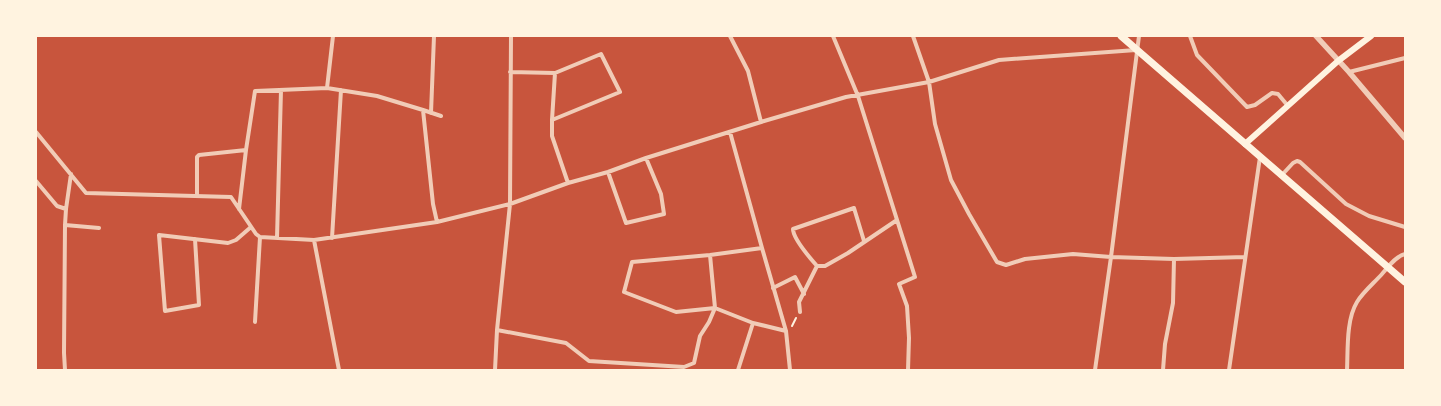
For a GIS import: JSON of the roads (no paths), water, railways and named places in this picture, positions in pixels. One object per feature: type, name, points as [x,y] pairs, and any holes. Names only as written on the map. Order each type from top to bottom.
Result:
[{"type":"main road","points":[[1121,36],[1405,282]]},
{"type":"main road","points":[[1245,144],[1338,61],[1371,36]]},
{"type":"street","points":[[327,88],[333,36]]},
{"type":"street","points":[[431,113],[434,36]]},
{"type":"street","points":[[495,370],[497,330],[510,204],[510,36]]},
{"type":"street","points":[[730,36],[748,71],[761,122]]},
{"type":"street","points":[[832,36],[858,96],[915,277],[899,284],[907,306],[909,338],[908,370]]},
{"type":"street","points":[[913,36],[929,82],[935,124],[951,180],[997,262],[1006,265],[1026,259],[1073,254],[1174,259],[1245,257]]},
{"type":"street","points":[[1095,370],[1139,36]]},
{"type":"street","points":[[1190,36],[1197,55],[1248,107],[1255,105],[1272,93],[1278,94],[1288,106]]},
{"type":"street","points":[[1316,36],[1405,138]]},
{"type":"street","points":[[36,132],[86,193],[231,197],[256,234],[260,237],[314,240],[437,222],[510,204],[568,183],[608,172],[646,158],[761,122],[846,97],[929,82],[999,60],[1137,50]]},
{"type":"street","points":[[510,72],[555,73],[601,54],[620,92],[552,120]]},
{"type":"street","points":[[1349,72],[1405,58]]},
{"type":"street","points":[[555,73],[552,136],[568,183]]},
{"type":"street","points":[[239,209],[255,91],[327,88],[377,96],[441,116]]},
{"type":"street","points":[[277,238],[281,90]]},
{"type":"street","points":[[332,238],[341,90]]},
{"type":"street","points":[[423,110],[433,204],[437,222]]},
{"type":"street","points":[[730,132],[786,333],[790,370]]},
{"type":"street","points":[[197,195],[197,158],[199,155],[246,150]]},
{"type":"street","points":[[1229,370],[1260,157]]},
{"type":"street","points":[[608,172],[626,223],[664,214],[661,194],[646,158]]},
{"type":"street","points":[[1281,176],[1293,162],[1300,162],[1346,204],[1369,216],[1405,227]]},
{"type":"street","points":[[65,370],[65,225],[71,174]]},
{"type":"street","points":[[36,181],[57,206],[66,209]]},
{"type":"street","points":[[817,266],[801,245],[793,232],[793,229],[854,208],[864,241]]},
{"type":"street","points":[[817,266],[825,266],[848,253],[897,220]]},
{"type":"street","points":[[65,225],[99,228]]},
{"type":"street","points":[[195,239],[199,305],[165,311],[159,235],[195,239],[228,243],[236,240],[251,227]]},
{"type":"street","points":[[255,322],[260,237]]},
{"type":"street","points":[[314,240],[339,370]]},
{"type":"street","points":[[762,248],[710,255],[632,262],[624,292],[676,312],[715,308],[753,323],[786,333]]},
{"type":"street","points":[[1347,370],[1348,339],[1352,314],[1357,302],[1400,256],[1405,254]]},
{"type":"street","points":[[497,330],[566,343],[589,361],[684,368],[694,363],[700,336],[709,322],[715,308],[710,255]]},
{"type":"street","points":[[1163,370],[1165,344],[1173,303],[1174,259]]},
{"type":"street","points":[[800,312],[799,302],[817,266]]},
{"type":"street","points":[[773,288],[795,277],[804,294]]},
{"type":"street","points":[[738,370],[753,323]]}]
